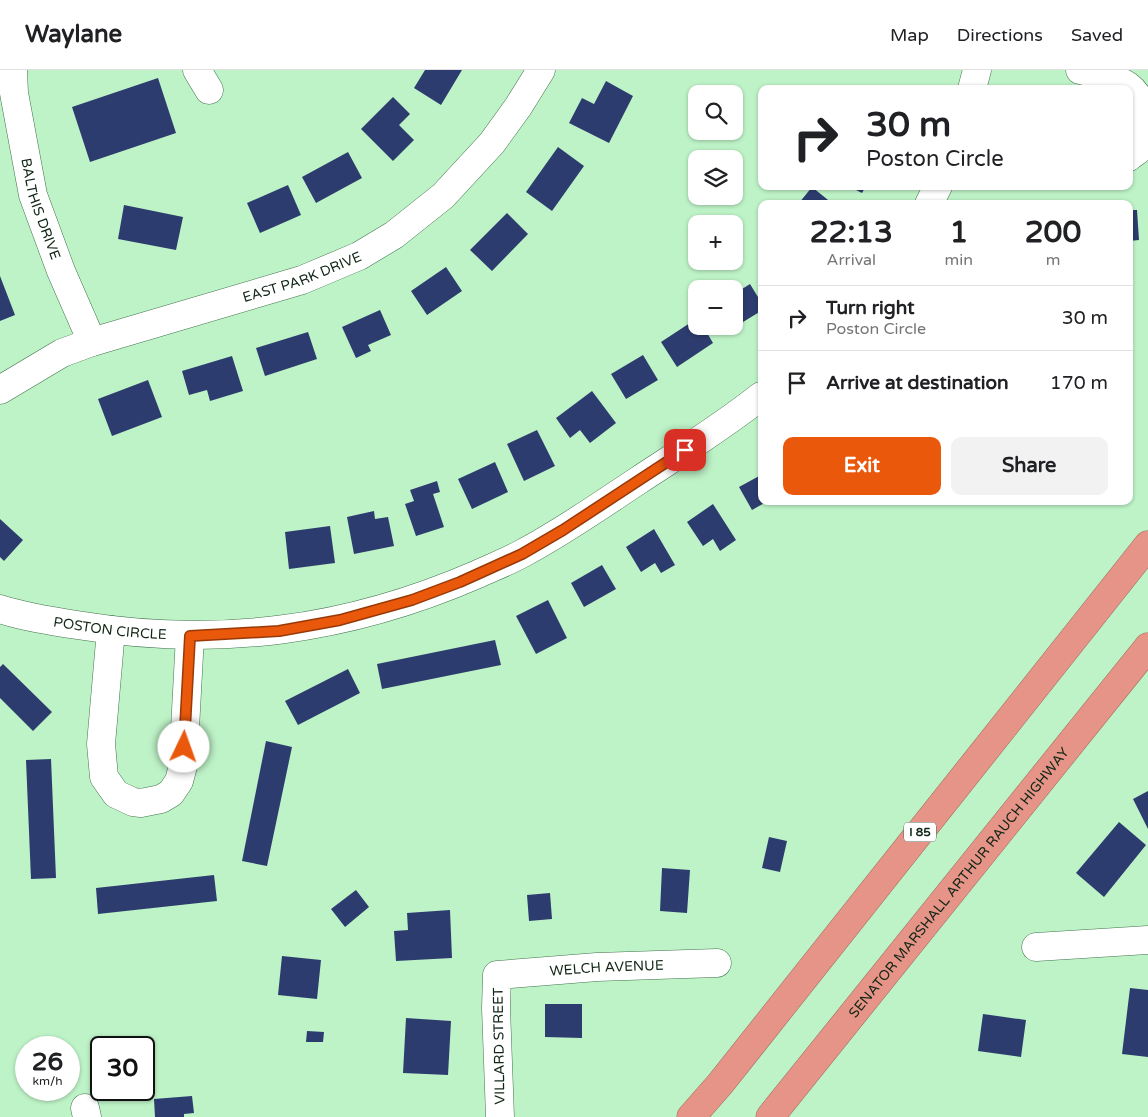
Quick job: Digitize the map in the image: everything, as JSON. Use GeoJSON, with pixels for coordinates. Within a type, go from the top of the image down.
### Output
{"type":"FeatureCollection","features":[{"type":"Feature","properties":{"kind":"highway","name":"I 85"},"geometry":{"type":"LineString","coordinates":[[691,1117],[726,1076],[1148,545]]}},
{"type":"Feature","properties":{"kind":"highway","name":"SENATOR MARSHALL ARTHUR RAUCH HIGHWAY"},"geometry":{"type":"LineString","coordinates":[[770,1117],[1148,647]]}},
{"type":"Feature","properties":{"kind":"street","name":"BALTHIS DRIVE"},"geometry":{"type":"LineString","coordinates":[[13,70],[14,93],[33,194],[61,271],[92,342]]}},
{"type":"Feature","properties":{"kind":"street","name":"EAST PARK DRIVE"},"geometry":{"type":"LineString","coordinates":[[0,390],[62,353],[92,342],[302,280],[359,256],[394,235],[443,196],[492,142],[518,107],[541,70]]}},
{"type":"Feature","properties":{"kind":"street"},"geometry":{"type":"LineString","coordinates":[[973,85],[977,70]]}},
{"type":"Feature","properties":{"kind":"street"},"geometry":{"type":"LineString","coordinates":[[1080,70],[1127,85]]}},
{"type":"Feature","properties":{"kind":"street"},"geometry":{"type":"LineString","coordinates":[[1133,91],[1140,100],[1147,122],[1144,138],[1139,149],[1133,154]]}},
{"type":"Feature","properties":{"kind":"street","name":"POSTON CIRCLE"},"geometry":{"type":"LineString","coordinates":[[0,609],[37,618],[111,630],[190,636],[279,631],[340,620],[412,600],[460,582],[522,554],[563,530],[731,420],[758,398]]}},
{"type":"Feature","properties":{"kind":"street"},"geometry":{"type":"LineString","coordinates":[[111,630],[102,744],[104,777],[116,794],[133,802],[141,803],[161,799],[171,793],[179,781],[183,766],[190,636]]}},
{"type":"Feature","properties":{"kind":"street"},"geometry":{"type":"LineString","coordinates":[[1036,947],[1148,940]]}},
{"type":"Feature","properties":{"kind":"street","name":"WELCH AVENUE"},"geometry":{"type":"LineString","coordinates":[[497,975],[597,967],[717,963]]}},
{"type":"Feature","properties":{"kind":"street","name":"VILLARD STREET"},"geometry":{"type":"LineString","coordinates":[[497,975],[496,1008],[500,1117]]}},
{"type":"Feature","properties":{"kind":"building"},"geometry":{"type":"Polygon","coordinates":[[[425,70],[462,70],[441,105],[414,88],[425,70]]]}},
{"type":"Feature","properties":{"kind":"building"},"geometry":{"type":"Polygon","coordinates":[[[158,78],[176,133],[90,162],[72,107],[158,78]]]}},
{"type":"Feature","properties":{"kind":"building"},"geometry":{"type":"Polygon","coordinates":[[[606,81],[633,96],[609,143],[569,123],[582,98],[594,104],[606,81]]]}},
{"type":"Feature","properties":{"kind":"building"},"geometry":{"type":"Polygon","coordinates":[[[393,97],[410,114],[399,125],[414,140],[393,161],[361,129],[393,97]]]}},
{"type":"Feature","properties":{"kind":"building"},"geometry":{"type":"Polygon","coordinates":[[[558,147],[584,166],[552,211],[526,192],[558,147]]]}},
{"type":"Feature","properties":{"kind":"building"},"geometry":{"type":"Polygon","coordinates":[[[348,152],[362,178],[316,203],[302,177],[348,152]]]}},
{"type":"Feature","properties":{"kind":"building"},"geometry":{"type":"Polygon","coordinates":[[[288,185],[301,215],[260,233],[247,203],[288,185]]]}},
{"type":"Feature","properties":{"kind":"building"},"geometry":{"type":"Polygon","coordinates":[[[810,190],[816,190],[828,200],[801,200],[810,190]]]}},
{"type":"Feature","properties":{"kind":"building"},"geometry":{"type":"Polygon","coordinates":[[[124,205],[183,217],[176,250],[118,239],[124,205]]]}},
{"type":"Feature","properties":{"kind":"building"},"geometry":{"type":"Polygon","coordinates":[[[1133,210],[1137,210],[1139,240],[1133,241],[1133,210]]]}},
{"type":"Feature","properties":{"kind":"building"},"geometry":{"type":"Polygon","coordinates":[[[507,213],[528,234],[492,271],[470,250],[507,213]]]}},
{"type":"Feature","properties":{"kind":"building"},"geometry":{"type":"Polygon","coordinates":[[[446,267],[462,291],[427,315],[411,291],[446,267]]]}},
{"type":"Feature","properties":{"kind":"building"},"geometry":{"type":"Polygon","coordinates":[[[0,276],[15,315],[0,321],[0,276]]]}},
{"type":"Feature","properties":{"kind":"building"},"geometry":{"type":"Polygon","coordinates":[[[750,284],[758,297],[758,313],[743,322],[743,288],[750,284]]]}},
{"type":"Feature","properties":{"kind":"building"},"geometry":{"type":"Polygon","coordinates":[[[380,310],[391,335],[368,345],[371,351],[356,358],[342,327],[380,310]]]}},
{"type":"Feature","properties":{"kind":"building"},"geometry":{"type":"Polygon","coordinates":[[[688,324],[688,335],[708,335],[713,343],[677,367],[661,342],[688,324]]]}},
{"type":"Feature","properties":{"kind":"building"},"geometry":{"type":"Polygon","coordinates":[[[308,332],[317,359],[265,376],[256,348],[308,332]]]}},
{"type":"Feature","properties":{"kind":"building"},"geometry":{"type":"Polygon","coordinates":[[[643,355],[658,380],[626,399],[611,374],[643,355]]]}},
{"type":"Feature","properties":{"kind":"building"},"geometry":{"type":"Polygon","coordinates":[[[232,356],[243,391],[210,401],[207,390],[189,395],[182,371],[232,356]]]}},
{"type":"Feature","properties":{"kind":"building"},"geometry":{"type":"Polygon","coordinates":[[[148,380],[162,417],[112,436],[98,399],[148,380]]]}},
{"type":"Feature","properties":{"kind":"building"},"geometry":{"type":"Polygon","coordinates":[[[592,391],[616,423],[590,443],[580,430],[570,438],[556,418],[592,391]]]}},
{"type":"Feature","properties":{"kind":"building"},"geometry":{"type":"Polygon","coordinates":[[[537,430],[555,466],[524,481],[507,444],[537,430]]]}},
{"type":"Feature","properties":{"kind":"building"},"geometry":{"type":"Polygon","coordinates":[[[495,462],[508,492],[472,509],[458,479],[495,462]]]}},
{"type":"Feature","properties":{"kind":"building"},"geometry":{"type":"Polygon","coordinates":[[[758,477],[758,505],[761,505],[752,510],[739,487],[758,477]]]}},
{"type":"Feature","properties":{"kind":"building"},"geometry":{"type":"Polygon","coordinates":[[[437,481],[440,492],[433,494],[444,527],[416,536],[405,504],[414,501],[410,490],[437,481]]]}},
{"type":"Feature","properties":{"kind":"building"},"geometry":{"type":"Polygon","coordinates":[[[713,504],[736,540],[720,551],[713,539],[703,546],[687,522],[713,504]]]}},
{"type":"Feature","properties":{"kind":"building"},"geometry":{"type":"Polygon","coordinates":[[[374,511],[375,519],[388,517],[394,546],[354,554],[347,517],[374,511]]]}},
{"type":"Feature","properties":{"kind":"building"},"geometry":{"type":"Polygon","coordinates":[[[0,519],[23,540],[4,561],[0,557],[0,519]]]}},
{"type":"Feature","properties":{"kind":"building"},"geometry":{"type":"Polygon","coordinates":[[[330,526],[335,563],[289,569],[285,532],[330,526]]]}},
{"type":"Feature","properties":{"kind":"building"},"geometry":{"type":"Polygon","coordinates":[[[654,529],[675,565],[661,573],[655,563],[641,572],[626,547],[654,529]]]}},
{"type":"Feature","properties":{"kind":"building"},"geometry":{"type":"Polygon","coordinates":[[[602,565],[616,589],[584,607],[571,583],[602,565]]]}},
{"type":"Feature","properties":{"kind":"building"},"geometry":{"type":"Polygon","coordinates":[[[548,600],[567,638],[536,654],[516,616],[548,600]]]}},
{"type":"Feature","properties":{"kind":"building"},"geometry":{"type":"Polygon","coordinates":[[[495,640],[501,665],[382,689],[377,664],[495,640]]]}},
{"type":"Feature","properties":{"kind":"building"},"geometry":{"type":"Polygon","coordinates":[[[3,664],[52,712],[33,731],[0,698],[0,667],[3,664]]]}},
{"type":"Feature","properties":{"kind":"building"},"geometry":{"type":"Polygon","coordinates":[[[348,669],[360,693],[298,725],[285,701],[348,669]]]}},
{"type":"Feature","properties":{"kind":"building"},"geometry":{"type":"Polygon","coordinates":[[[266,741],[292,747],[267,866],[242,861],[266,741]]]}},
{"type":"Feature","properties":{"kind":"building"},"geometry":{"type":"Polygon","coordinates":[[[51,759],[56,878],[31,879],[26,760],[51,759]]]}},
{"type":"Feature","properties":{"kind":"building"},"geometry":{"type":"Polygon","coordinates":[[[1148,791],[1148,829],[1133,799],[1148,791]]]}},
{"type":"Feature","properties":{"kind":"building"},"geometry":{"type":"Polygon","coordinates":[[[1119,822],[1146,845],[1104,897],[1076,873],[1119,822]]]}},
{"type":"Feature","properties":{"kind":"building"},"geometry":{"type":"Polygon","coordinates":[[[769,837],[787,841],[780,872],[762,868],[769,837]]]}},
{"type":"Feature","properties":{"kind":"building"},"geometry":{"type":"Polygon","coordinates":[[[662,868],[690,870],[687,913],[660,911],[662,868]]]}},
{"type":"Feature","properties":{"kind":"building"},"geometry":{"type":"Polygon","coordinates":[[[214,875],[217,901],[98,914],[96,888],[214,875]]]}},
{"type":"Feature","properties":{"kind":"building"},"geometry":{"type":"Polygon","coordinates":[[[356,890],[369,907],[345,927],[331,909],[356,890]]]}},
{"type":"Feature","properties":{"kind":"building"},"geometry":{"type":"Polygon","coordinates":[[[550,893],[552,919],[529,921],[527,895],[550,893]]]}},
{"type":"Feature","properties":{"kind":"building"},"geometry":{"type":"Polygon","coordinates":[[[450,910],[452,958],[396,961],[394,931],[408,930],[407,913],[450,910]]]}},
{"type":"Feature","properties":{"kind":"building"},"geometry":{"type":"Polygon","coordinates":[[[282,956],[321,960],[317,999],[278,995],[282,956]]]}},
{"type":"Feature","properties":{"kind":"building"},"geometry":{"type":"Polygon","coordinates":[[[1130,988],[1148,990],[1148,1057],[1122,1054],[1130,988]]]}},
{"type":"Feature","properties":{"kind":"building"},"geometry":{"type":"Polygon","coordinates":[[[545,1004],[582,1004],[582,1038],[545,1037],[545,1004]]]}},
{"type":"Feature","properties":{"kind":"building"},"geometry":{"type":"Polygon","coordinates":[[[983,1014],[1026,1020],[1021,1057],[978,1051],[983,1014]]]}},
{"type":"Feature","properties":{"kind":"building"},"geometry":{"type":"Polygon","coordinates":[[[406,1018],[451,1021],[448,1075],[403,1073],[406,1018]]]}},
{"type":"Feature","properties":{"kind":"building"},"geometry":{"type":"Polygon","coordinates":[[[307,1031],[324,1032],[323,1042],[306,1042],[307,1031]]]}},
{"type":"Feature","properties":{"kind":"building"},"geometry":{"type":"Polygon","coordinates":[[[192,1096],[194,1113],[184,1114],[184,1117],[155,1117],[155,1099],[192,1096]]]}},
{"type":"Feature","properties":{"kind":"route"},"geometry":{"type":"LineString","coordinates":[[184,747],[190,636],[279,631],[340,620],[412,600],[460,582],[522,554],[563,530],[685,450]]}}]}
